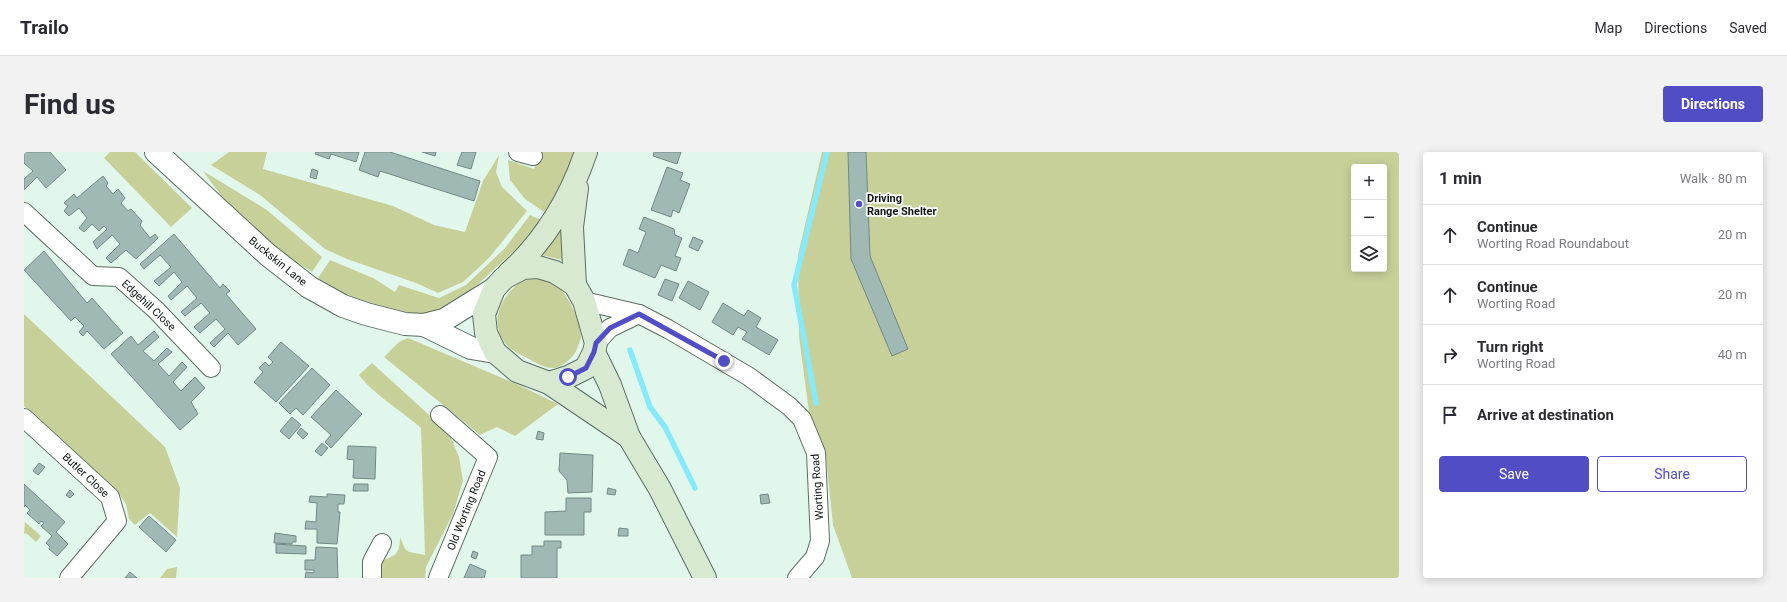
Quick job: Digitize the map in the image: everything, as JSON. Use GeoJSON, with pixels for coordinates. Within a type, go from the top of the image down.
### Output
{"type":"FeatureCollection","features":[{"type":"Feature","properties":{"kind":"main road"},"geometry":{"type":"LineString","coordinates":[[586,152],[579,172],[554,220],[523,261],[499,283],[484,314],[486,333],[495,352],[518,371],[549,383],[629,437]]}},
{"type":"Feature","properties":{"kind":"main road"},"geometry":{"type":"LineString","coordinates":[[579,172],[572,227],[580,293],[595,348],[629,437],[660,489],[705,578]]}},
{"type":"Feature","properties":{"kind":"main road"},"geometry":{"type":"LineString","coordinates":[[499,283],[523,268],[538,268],[555,272],[580,293]]}},
{"type":"Feature","properties":{"kind":"main road"},"geometry":{"type":"LineString","coordinates":[[549,383],[568,377],[586,368],[595,348]]}},
{"type":"Feature","properties":{"kind":"street","name":"Buckskin Lane"},"geometry":{"type":"LineString","coordinates":[[156,152],[268,254],[309,286],[343,306],[366,314],[405,324],[424,325],[444,320],[499,283]]}},
{"type":"Feature","properties":{"kind":"street","name":"Edgehill Close"},"geometry":{"type":"LineString","coordinates":[[24,212],[93,276],[119,278],[156,310],[211,368]]}},
{"type":"Feature","properties":{"kind":"street","name":"Worting Road"},"geometry":{"type":"LineString","coordinates":[[580,293],[639,314],[674,332],[748,376],[789,406],[802,419],[816,453],[820,541],[815,557],[797,578]]}},
{"type":"Feature","properties":{"kind":"street"},"geometry":{"type":"LineString","coordinates":[[595,348],[610,328],[639,314]]}},
{"type":"Feature","properties":{"kind":"street","name":"Buckskin Lane"},"geometry":{"type":"LineString","coordinates":[[424,325],[471,348],[495,352]]}},
{"type":"Feature","properties":{"kind":"street","name":"Old Worting Road"},"geometry":{"type":"LineString","coordinates":[[438,578],[488,457],[440,415]]}},
{"type":"Feature","properties":{"kind":"street","name":"Butler Close"},"geometry":{"type":"LineString","coordinates":[[24,418],[110,497],[115,507],[117,522],[68,578]]}},
{"type":"Feature","properties":{"kind":"street"},"geometry":{"type":"LineString","coordinates":[[372,578],[372,562],[382,542]]}},
{"type":"Feature","properties":{"kind":"green space"},"geometry":{"type":"Polygon","coordinates":[[[110,152],[135,152],[192,208],[171,227],[104,158],[110,152]]]}},
{"type":"Feature","properties":{"kind":"green space"},"geometry":{"type":"Polygon","coordinates":[[[229,152],[267,152],[263,169],[393,206],[434,225],[465,232],[483,181],[499,155],[496,172],[502,187],[527,211],[489,258],[463,282],[438,293],[416,283],[347,259],[325,249],[260,195],[211,165],[229,152]]]}},
{"type":"Feature","properties":{"kind":"green space"},"geometry":{"type":"Polygon","coordinates":[[[540,152],[574,152],[564,181],[547,214],[525,199],[510,180],[508,160],[534,169],[540,152]]]}},
{"type":"Feature","properties":{"kind":"green space"},"geometry":{"type":"Polygon","coordinates":[[[822,152],[1399,152],[1399,578],[852,578],[833,525],[826,458],[809,412],[799,336],[798,255],[822,152]]]}},
{"type":"Feature","properties":{"kind":"green space"},"geometry":{"type":"Polygon","coordinates":[[[203,171],[267,210],[322,257],[312,272],[288,257],[227,204],[203,171]]]}},
{"type":"Feature","properties":{"kind":"green space"},"geometry":{"type":"Polygon","coordinates":[[[530,215],[541,220],[524,242],[466,295],[438,312],[411,315],[380,307],[345,294],[318,278],[330,260],[373,278],[395,292],[399,285],[439,298],[466,285],[505,248],[530,215]]]}},
{"type":"Feature","properties":{"kind":"green space"},"geometry":{"type":"Polygon","coordinates":[[[559,232],[563,232],[565,261],[535,253],[548,238],[559,232]]]}},
{"type":"Feature","properties":{"kind":"green space"},"geometry":{"type":"Polygon","coordinates":[[[537,279],[550,281],[562,290],[572,306],[578,323],[581,340],[574,355],[558,367],[545,367],[515,352],[503,340],[499,331],[497,322],[502,303],[507,295],[523,280],[537,279]]]}},
{"type":"Feature","properties":{"kind":"green space"},"geometry":{"type":"Polygon","coordinates":[[[24,314],[165,447],[180,488],[177,537],[150,513],[135,525],[129,519],[126,504],[118,492],[24,406],[24,314]]]}},
{"type":"Feature","properties":{"kind":"green space"},"geometry":{"type":"Polygon","coordinates":[[[408,338],[519,385],[558,404],[515,436],[497,427],[480,435],[384,357],[399,342],[408,338]]]}},
{"type":"Feature","properties":{"kind":"green space"},"geometry":{"type":"Polygon","coordinates":[[[372,363],[449,433],[459,457],[463,481],[453,514],[426,567],[425,578],[378,578],[378,564],[397,553],[400,544],[400,537],[405,549],[409,552],[425,555],[421,428],[380,396],[359,375],[372,363]]]}},
{"type":"Feature","properties":{"kind":"green space"},"geometry":{"type":"Polygon","coordinates":[[[25,522],[41,536],[36,542],[26,533],[24,534],[25,522]]]}},
{"type":"Feature","properties":{"kind":"green space"},"geometry":{"type":"Polygon","coordinates":[[[177,567],[176,578],[160,578],[167,569],[177,567]]]}},
{"type":"Feature","properties":{"kind":"building"},"geometry":{"type":"Polygon","coordinates":[[[24,152],[50,152],[66,170],[46,188],[37,177],[24,190],[24,179],[33,171],[24,163],[24,152]]]}},
{"type":"Feature","properties":{"kind":"building"},"geometry":{"type":"Polygon","coordinates":[[[316,152],[359,152],[356,162],[331,154],[329,159],[315,154],[316,152]]]}},
{"type":"Feature","properties":{"kind":"building"},"geometry":{"type":"Polygon","coordinates":[[[365,152],[390,152],[480,181],[474,201],[380,171],[378,177],[359,170],[365,152]]]}},
{"type":"Feature","properties":{"kind":"building"},"geometry":{"type":"Polygon","coordinates":[[[422,152],[436,152],[435,156],[422,152]]]}},
{"type":"Feature","properties":{"kind":"building"},"geometry":{"type":"Polygon","coordinates":[[[462,152],[476,152],[471,169],[457,165],[462,152]]]}},
{"type":"Feature","properties":{"kind":"building"},"geometry":{"type":"Polygon","coordinates":[[[654,152],[681,152],[677,164],[653,156],[654,152]]]}},
{"type":"Feature","properties":{"kind":"building","name":"Driving Range Shelter"},"geometry":{"type":"Polygon","coordinates":[[[848,152],[866,152],[870,256],[908,349],[892,356],[851,259],[848,152]]]}},
{"type":"Feature","properties":{"kind":"building"},"geometry":{"type":"Polygon","coordinates":[[[667,167],[683,173],[680,180],[690,184],[679,213],[673,210],[671,217],[651,210],[667,167]]]}},
{"type":"Feature","properties":{"kind":"building"},"geometry":{"type":"Polygon","coordinates":[[[312,169],[318,171],[316,179],[310,177],[312,169]]]}},
{"type":"Feature","properties":{"kind":"building"},"geometry":{"type":"Polygon","coordinates":[[[103,176],[108,183],[106,186],[113,194],[118,189],[125,198],[121,203],[128,211],[131,209],[142,221],[140,225],[150,238],[155,234],[158,238],[136,259],[126,250],[111,263],[106,258],[120,244],[112,235],[97,249],[93,242],[107,229],[104,226],[99,231],[92,224],[84,232],[79,228],[87,218],[79,208],[69,216],[64,211],[68,206],[64,203],[74,194],[77,198],[103,176]]]}},
{"type":"Feature","properties":{"kind":"building"},"geometry":{"type":"Polygon","coordinates":[[[644,217],[674,229],[675,235],[682,238],[675,256],[681,258],[676,271],[661,265],[655,278],[623,265],[629,249],[638,253],[646,232],[639,229],[644,217]]]}},
{"type":"Feature","properties":{"kind":"building"},"geometry":{"type":"Polygon","coordinates":[[[174,234],[220,288],[223,284],[230,291],[226,294],[256,329],[238,345],[228,333],[214,347],[210,343],[225,329],[216,319],[200,333],[194,327],[210,313],[201,303],[185,316],[181,312],[197,298],[187,286],[171,300],[168,296],[182,282],[174,272],[159,286],[154,281],[171,267],[160,255],[144,269],[140,264],[174,234]]]}},
{"type":"Feature","properties":{"kind":"building"},"geometry":{"type":"Polygon","coordinates":[[[693,237],[703,241],[698,251],[689,247],[693,237]]]}},
{"type":"Feature","properties":{"kind":"building"},"geometry":{"type":"Polygon","coordinates":[[[44,251],[87,303],[92,298],[123,333],[104,349],[87,331],[83,336],[79,332],[84,326],[75,317],[71,321],[24,270],[44,251]]]}},
{"type":"Feature","properties":{"kind":"building"},"geometry":{"type":"Polygon","coordinates":[[[665,279],[679,284],[672,301],[658,295],[665,279]]]}},
{"type":"Feature","properties":{"kind":"building"},"geometry":{"type":"Polygon","coordinates":[[[688,281],[709,292],[700,310],[679,298],[688,281]]]}},
{"type":"Feature","properties":{"kind":"building"},"geometry":{"type":"Polygon","coordinates":[[[723,303],[744,316],[748,310],[761,318],[756,327],[778,340],[769,355],[742,339],[747,332],[738,327],[733,335],[712,322],[723,303]]]}},
{"type":"Feature","properties":{"kind":"building"},"geometry":{"type":"Polygon","coordinates":[[[154,331],[159,337],[143,351],[154,361],[167,348],[172,352],[158,364],[169,376],[182,362],[187,367],[173,382],[181,391],[195,377],[205,388],[191,402],[198,414],[180,430],[111,354],[131,336],[138,345],[154,331]]]}},
{"type":"Feature","properties":{"kind":"building"},"geometry":{"type":"Polygon","coordinates":[[[281,342],[309,366],[276,402],[254,382],[263,372],[259,368],[265,362],[269,366],[273,362],[268,357],[281,342]]]}},
{"type":"Feature","properties":{"kind":"building"},"geometry":{"type":"Polygon","coordinates":[[[312,368],[330,385],[303,415],[296,408],[290,414],[279,403],[312,368]]]}},
{"type":"Feature","properties":{"kind":"building"},"geometry":{"type":"Polygon","coordinates":[[[336,390],[362,414],[331,448],[325,442],[331,435],[311,417],[336,390]]]}},
{"type":"Feature","properties":{"kind":"building"},"geometry":{"type":"Polygon","coordinates":[[[292,417],[301,425],[289,439],[280,431],[292,417]]]}},
{"type":"Feature","properties":{"kind":"building"},"geometry":{"type":"Polygon","coordinates":[[[301,428],[308,434],[303,439],[297,433],[301,428]]]}},
{"type":"Feature","properties":{"kind":"building"},"geometry":{"type":"Polygon","coordinates":[[[538,431],[544,433],[543,440],[536,439],[538,431]]]}},
{"type":"Feature","properties":{"kind":"building"},"geometry":{"type":"Polygon","coordinates":[[[322,443],[328,448],[321,456],[315,451],[322,443]]]}},
{"type":"Feature","properties":{"kind":"building"},"geometry":{"type":"Polygon","coordinates":[[[348,446],[376,447],[375,479],[353,478],[354,460],[347,459],[348,446]]]}},
{"type":"Feature","properties":{"kind":"building"},"geometry":{"type":"Polygon","coordinates":[[[560,453],[593,455],[592,492],[568,493],[567,480],[559,471],[560,453]]]}},
{"type":"Feature","properties":{"kind":"building"},"geometry":{"type":"Polygon","coordinates":[[[39,463],[45,467],[38,475],[33,471],[39,463]]]}},
{"type":"Feature","properties":{"kind":"building"},"geometry":{"type":"Polygon","coordinates":[[[24,484],[65,522],[56,532],[68,544],[57,556],[49,549],[50,547],[46,543],[52,536],[41,526],[44,523],[41,521],[39,524],[27,513],[30,510],[25,505],[24,507],[24,484]]]}},
{"type":"Feature","properties":{"kind":"building"},"geometry":{"type":"Polygon","coordinates":[[[354,484],[368,484],[368,491],[353,491],[354,484]]]}},
{"type":"Feature","properties":{"kind":"building"},"geometry":{"type":"Polygon","coordinates":[[[608,488],[616,490],[615,495],[607,494],[608,488]]]}},
{"type":"Feature","properties":{"kind":"building"},"geometry":{"type":"Polygon","coordinates":[[[70,490],[74,494],[70,498],[66,495],[70,490]]]}},
{"type":"Feature","properties":{"kind":"building"},"geometry":{"type":"Polygon","coordinates":[[[327,494],[345,495],[344,504],[338,504],[338,512],[340,512],[337,544],[317,543],[317,529],[305,529],[306,521],[316,522],[317,503],[309,502],[310,496],[327,497],[327,494]]]}},
{"type":"Feature","properties":{"kind":"building"},"geometry":{"type":"Polygon","coordinates":[[[768,494],[770,503],[761,504],[760,495],[768,494]]]}},
{"type":"Feature","properties":{"kind":"building"},"geometry":{"type":"Polygon","coordinates":[[[566,498],[591,498],[591,512],[584,512],[584,535],[545,535],[545,512],[566,511],[566,498]]]}},
{"type":"Feature","properties":{"kind":"building"},"geometry":{"type":"Polygon","coordinates":[[[149,516],[176,540],[166,552],[139,527],[149,516]]]}},
{"type":"Feature","properties":{"kind":"building"},"geometry":{"type":"Polygon","coordinates":[[[619,528],[628,529],[628,536],[618,536],[619,528]]]}},
{"type":"Feature","properties":{"kind":"building"},"geometry":{"type":"Polygon","coordinates":[[[275,533],[296,536],[296,542],[292,542],[292,544],[274,543],[275,533]]]}},
{"type":"Feature","properties":{"kind":"building"},"geometry":{"type":"Polygon","coordinates":[[[544,541],[561,541],[561,548],[557,548],[557,578],[521,578],[521,555],[532,555],[532,546],[544,546],[544,541]]]}},
{"type":"Feature","properties":{"kind":"building"},"geometry":{"type":"Polygon","coordinates":[[[276,544],[306,546],[306,554],[276,553],[276,544]]]}},
{"type":"Feature","properties":{"kind":"building"},"geometry":{"type":"Polygon","coordinates":[[[316,547],[337,548],[338,578],[305,578],[306,572],[314,573],[314,570],[305,570],[305,560],[315,560],[316,547]]]}},
{"type":"Feature","properties":{"kind":"building"},"geometry":{"type":"Polygon","coordinates":[[[473,551],[478,553],[476,559],[471,557],[473,551]]]}},
{"type":"Feature","properties":{"kind":"building"},"geometry":{"type":"Polygon","coordinates":[[[470,564],[486,571],[484,578],[464,578],[470,564]]]}},
{"type":"Feature","properties":{"kind":"building"},"geometry":{"type":"Polygon","coordinates":[[[130,572],[137,578],[125,578],[130,572]]]}},
{"type":"Feature","properties":{"kind":"waterway"},"geometry":{"type":"LineString","coordinates":[[816,403],[794,285],[827,152]]}},
{"type":"Feature","properties":{"kind":"waterway"},"geometry":{"type":"LineString","coordinates":[[630,350],[650,407],[665,427],[695,488]]}},
{"type":"Feature","properties":{"kind":"place","name":"Driving Range Shelter"},"geometry":{"type":"Point","coordinates":[859,204]}},
{"type":"Feature","properties":{"kind":"route"},"geometry":{"type":"LineString","coordinates":[[568,377],[586,368],[594,352],[596,343],[610,328],[639,314],[724,361]]}}]}
